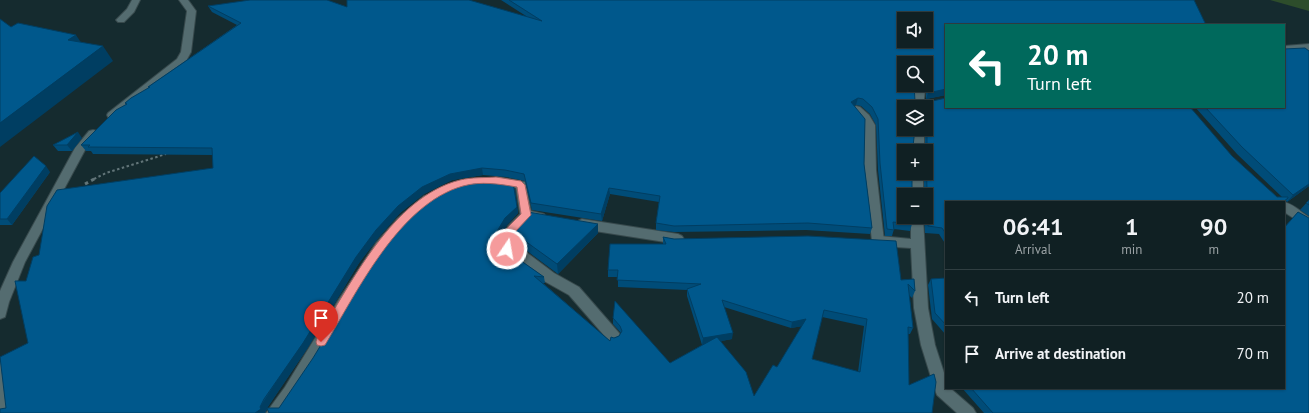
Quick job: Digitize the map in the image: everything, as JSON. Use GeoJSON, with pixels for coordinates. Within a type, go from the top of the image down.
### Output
{"type":"FeatureCollection","features":[{"type":"Feature","properties":{"kind":"street"},"geometry":{"type":"LineString","coordinates":[[121,20],[131,10],[136,0]]}},
{"type":"Feature","properties":{"kind":"street"},"geometry":{"type":"LineString","coordinates":[[0,310],[19,262],[81,148],[101,126],[181,61],[186,52],[192,11],[184,0]]}},
{"type":"Feature","properties":{"kind":"street"},"geometry":{"type":"LineString","coordinates":[[1285,49],[1309,47]]}},
{"type":"Feature","properties":{"kind":"street"},"geometry":{"type":"LineString","coordinates":[[856,109],[866,117],[870,125],[870,170],[878,241]]}},
{"type":"Feature","properties":{"kind":"street"},"geometry":{"type":"LineString","coordinates":[[489,181],[521,185],[526,215]]}},
{"type":"Feature","properties":{"kind":"street"},"geometry":{"type":"LineString","coordinates":[[274,413],[290,392],[359,279],[388,237],[414,209],[440,193]]}},
{"type":"Feature","properties":{"kind":"street"},"geometry":{"type":"LineString","coordinates":[[1285,206],[1309,223]]}},
{"type":"Feature","properties":{"kind":"street"},"geometry":{"type":"LineString","coordinates":[[526,215],[549,218]]}},
{"type":"Feature","properties":{"kind":"street"},"geometry":{"type":"LineString","coordinates":[[526,215],[512,229],[505,241],[507,249],[521,256],[550,277],[574,291],[614,337]]}},
{"type":"Feature","properties":{"kind":"street"},"geometry":{"type":"LineString","coordinates":[[573,222],[674,239],[689,238]]}},
{"type":"Feature","properties":{"kind":"street"},"geometry":{"type":"LineString","coordinates":[[917,224],[921,308],[928,344],[942,390],[968,413]]}},
{"type":"Feature","properties":{"kind":"street"},"geometry":{"type":"LineString","coordinates":[[863,240],[917,244]]}},
{"type":"Feature","properties":{"kind":"street"},"geometry":{"type":"LineString","coordinates":[[0,367],[5,413]]}},
{"type":"Feature","properties":{"kind":"path"},"geometry":{"type":"LineString","coordinates":[[79,188],[106,173],[169,154]]}},
{"type":"Feature","properties":{"kind":"green space"},"geometry":{"type":"Polygon","coordinates":[[[1270,0],[1309,0],[1309,11],[1270,0]]]}},
{"type":"Feature","properties":{"kind":"building"},"geometry":{"type":"Polygon","coordinates":[[[250,0],[327,0],[347,7],[347,0],[469,0],[542,21],[509,0],[1194,0],[1206,24],[945,24],[945,89],[933,92],[933,56],[897,56],[897,92],[914,92],[915,100],[897,100],[897,136],[914,136],[913,144],[897,144],[897,180],[912,180],[912,188],[897,188],[897,222],[893,222],[894,230],[887,229],[880,163],[878,119],[872,107],[863,99],[858,98],[851,102],[865,119],[864,164],[872,228],[808,223],[674,226],[656,223],[660,196],[609,188],[601,214],[531,203],[524,174],[505,170],[482,168],[450,174],[422,187],[398,206],[376,230],[356,257],[303,343],[264,399],[260,407],[261,409],[255,413],[0,413],[0,409],[6,408],[0,357],[28,343],[15,281],[26,281],[33,257],[39,255],[47,206],[57,190],[213,168],[212,148],[88,147],[90,145],[81,145],[116,110],[127,104],[125,103],[131,98],[150,87],[148,87],[241,23],[208,6],[250,0]]]}},
{"type":"Feature","properties":{"kind":"building"},"geometry":{"type":"Polygon","coordinates":[[[0,19],[11,27],[18,23],[76,35],[68,40],[103,46],[0,123],[0,19]]]}},
{"type":"Feature","properties":{"kind":"building"},"geometry":{"type":"Polygon","coordinates":[[[1305,48],[1309,51],[1309,184],[1293,195],[1242,147],[1206,108],[1285,108],[1285,49],[1305,48]]]}},
{"type":"Feature","properties":{"kind":"building"},"geometry":{"type":"Polygon","coordinates":[[[945,98],[945,108],[1191,108],[1232,156],[1277,197],[1288,197],[1284,201],[945,201],[945,232],[942,228],[928,226],[928,224],[933,224],[933,188],[927,188],[927,180],[933,180],[933,144],[927,144],[927,136],[933,136],[933,101],[945,98]]]}},
{"type":"Feature","properties":{"kind":"building"},"geometry":{"type":"Polygon","coordinates":[[[78,132],[67,145],[53,145],[78,132]]]}},
{"type":"Feature","properties":{"kind":"building"},"geometry":{"type":"Polygon","coordinates":[[[34,156],[46,166],[7,219],[0,219],[0,193],[34,156]]]}},
{"type":"Feature","properties":{"kind":"building"},"geometry":{"type":"Polygon","coordinates":[[[469,179],[488,179],[513,182],[517,207],[505,218],[496,233],[500,246],[544,277],[534,276],[610,341],[611,337],[614,338],[619,336],[622,331],[620,326],[613,318],[615,301],[670,363],[717,337],[746,372],[754,396],[773,365],[777,367],[806,319],[792,322],[722,300],[733,333],[703,338],[687,289],[701,284],[617,280],[618,270],[608,270],[610,244],[666,244],[663,237],[674,239],[808,236],[896,241],[901,280],[914,279],[915,291],[908,284],[913,328],[908,327],[909,385],[934,374],[936,382],[932,413],[269,413],[267,408],[279,408],[313,358],[367,269],[393,232],[407,215],[442,189],[469,179]],[[824,310],[812,359],[860,372],[867,319],[824,310]]]}},
{"type":"Feature","properties":{"kind":"building"},"geometry":{"type":"Polygon","coordinates":[[[528,212],[598,224],[557,264],[525,241],[512,236],[511,232],[515,224],[528,212]]]}},
{"type":"Feature","properties":{"kind":"building"},"geometry":{"type":"Polygon","coordinates":[[[1298,212],[1309,218],[1309,413],[993,413],[972,389],[1285,389],[1285,227],[1298,212]]]}},
{"type":"Feature","properties":{"kind":"building"},"geometry":{"type":"Polygon","coordinates":[[[945,278],[945,324],[935,313],[931,279],[945,278]]]}},
{"type":"Feature","properties":{"kind":"route"},"geometry":{"type":"LineString","coordinates":[[321,342],[374,256],[388,237],[414,209],[429,198],[445,190],[460,184],[474,181],[496,180],[521,185],[526,215],[512,229],[505,241],[507,249]]}}]}
